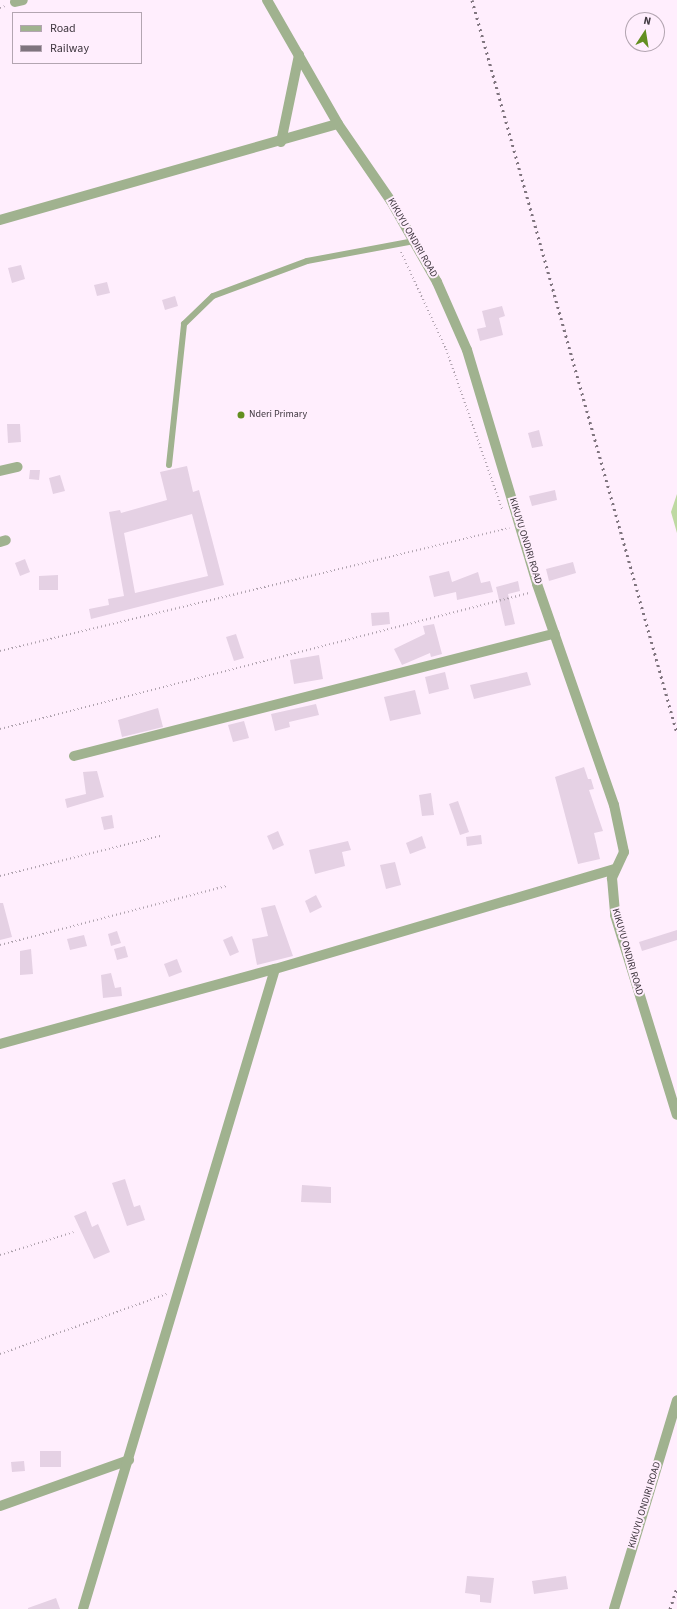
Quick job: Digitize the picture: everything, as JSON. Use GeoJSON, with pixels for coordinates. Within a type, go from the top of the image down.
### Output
{"type":"FeatureCollection","features":[{"type":"Feature","properties":{"kind":"street","name":"KIKUYU ONDIRI ROAD"},"geometry":{"type":"LineString","coordinates":[[267,0],[338,124],[414,241],[438,282],[467,350],[555,633],[614,805],[624,852],[614,869],[615,915],[677,1115]]}},
{"type":"Feature","properties":{"kind":"street"},"geometry":{"type":"LineString","coordinates":[[281,142],[299,55]]}},
{"type":"Feature","properties":{"kind":"street"},"geometry":{"type":"LineString","coordinates":[[0,220],[281,142],[338,124]]}},
{"type":"Feature","properties":{"kind":"street"},"geometry":{"type":"LineString","coordinates":[[0,471],[18,467]]}},
{"type":"Feature","properties":{"kind":"street"},"geometry":{"type":"LineString","coordinates":[[74,756],[555,633]]}},
{"type":"Feature","properties":{"kind":"street"},"geometry":{"type":"LineString","coordinates":[[0,1044],[275,968],[614,869]]}},
{"type":"Feature","properties":{"kind":"street"},"geometry":{"type":"LineString","coordinates":[[83,1609],[129,1460],[275,968]]}},
{"type":"Feature","properties":{"kind":"street","name":"KIKUYU ONDIRI ROAD"},"geometry":{"type":"LineString","coordinates":[[614,1609],[677,1400]]}},
{"type":"Feature","properties":{"kind":"street"},"geometry":{"type":"LineString","coordinates":[[0,1506],[129,1460]]}},
{"type":"Feature","properties":{"kind":"lane"},"geometry":{"type":"LineString","coordinates":[[169,465],[184,324],[213,296],[307,261],[414,241]]}},
{"type":"Feature","properties":{"kind":"path"},"geometry":{"type":"LineString","coordinates":[[400,248],[446,350],[504,514]]}},
{"type":"Feature","properties":{"kind":"path"},"geometry":{"type":"LineString","coordinates":[[0,651],[509,529],[506,521]]}},
{"type":"Feature","properties":{"kind":"path"},"geometry":{"type":"LineString","coordinates":[[0,729],[368,637],[410,622],[534,592]]}},
{"type":"Feature","properties":{"kind":"path"},"geometry":{"type":"LineString","coordinates":[[0,876],[161,836]]}},
{"type":"Feature","properties":{"kind":"path"},"geometry":{"type":"LineString","coordinates":[[0,945],[227,886]]}},
{"type":"Feature","properties":{"kind":"path"},"geometry":{"type":"LineString","coordinates":[[0,1256],[74,1232]]}},
{"type":"Feature","properties":{"kind":"path"},"geometry":{"type":"LineString","coordinates":[[0,1354],[180,1289]]}},
{"type":"Feature","properties":{"kind":"green space"},"geometry":{"type":"Polygon","coordinates":[[[677,494],[677,533],[671,512],[677,494]]]}},
{"type":"Feature","properties":{"kind":"building"},"geometry":{"type":"Polygon","coordinates":[[[21,265],[25,279],[12,283],[8,268],[21,265]]]}},
{"type":"Feature","properties":{"kind":"building"},"geometry":{"type":"Polygon","coordinates":[[[107,282],[110,293],[97,296],[94,285],[107,282]]]}},
{"type":"Feature","properties":{"kind":"building"},"geometry":{"type":"Polygon","coordinates":[[[175,296],[178,306],[165,310],[162,300],[175,296]]]}},
{"type":"Feature","properties":{"kind":"building"},"geometry":{"type":"Polygon","coordinates":[[[502,306],[505,316],[499,318],[503,335],[480,341],[477,329],[486,327],[482,311],[502,306]]]}},
{"type":"Feature","properties":{"kind":"building"},"geometry":{"type":"Polygon","coordinates":[[[7,424],[20,424],[21,442],[8,443],[7,424]]]}},
{"type":"Feature","properties":{"kind":"building"},"geometry":{"type":"Polygon","coordinates":[[[539,430],[543,446],[532,448],[528,433],[539,430]]]}},
{"type":"Feature","properties":{"kind":"building"},"geometry":{"type":"Polygon","coordinates":[[[187,466],[193,492],[199,490],[224,585],[91,619],[89,609],[109,605],[108,599],[124,596],[109,512],[120,510],[121,513],[167,500],[160,472],[187,466]],[[192,514],[124,533],[135,593],[208,576],[192,514]]]}},
{"type":"Feature","properties":{"kind":"building"},"geometry":{"type":"Polygon","coordinates":[[[30,470],[40,470],[39,480],[29,479],[30,470]]]}},
{"type":"Feature","properties":{"kind":"building"},"geometry":{"type":"Polygon","coordinates":[[[60,475],[65,491],[53,494],[49,478],[60,475]]]}},
{"type":"Feature","properties":{"kind":"building"},"geometry":{"type":"Polygon","coordinates":[[[555,490],[557,500],[532,506],[529,496],[555,490]]]}},
{"type":"Feature","properties":{"kind":"building"},"geometry":{"type":"Polygon","coordinates":[[[25,559],[30,572],[20,576],[15,563],[25,559]]]}},
{"type":"Feature","properties":{"kind":"building"},"geometry":{"type":"Polygon","coordinates":[[[573,562],[576,573],[549,581],[546,569],[573,562]]]}},
{"type":"Feature","properties":{"kind":"building"},"geometry":{"type":"Polygon","coordinates":[[[449,571],[452,582],[478,572],[481,583],[490,581],[493,592],[457,600],[456,592],[434,597],[429,576],[449,571]]]}},
{"type":"Feature","properties":{"kind":"building"},"geometry":{"type":"Polygon","coordinates":[[[58,575],[58,590],[39,590],[39,576],[58,575]]]}},
{"type":"Feature","properties":{"kind":"building"},"geometry":{"type":"Polygon","coordinates":[[[518,581],[520,591],[508,594],[515,624],[505,626],[496,587],[518,581]]]}},
{"type":"Feature","properties":{"kind":"building"},"geometry":{"type":"Polygon","coordinates":[[[389,612],[390,624],[372,626],[371,613],[389,612]]]}},
{"type":"Feature","properties":{"kind":"building"},"geometry":{"type":"Polygon","coordinates":[[[434,624],[442,654],[431,657],[430,653],[402,665],[394,649],[425,634],[423,626],[434,624]]]}},
{"type":"Feature","properties":{"kind":"building"},"geometry":{"type":"Polygon","coordinates":[[[236,634],[244,658],[234,661],[226,637],[236,634]]]}},
{"type":"Feature","properties":{"kind":"building"},"geometry":{"type":"Polygon","coordinates":[[[319,655],[323,679],[294,684],[290,660],[319,655]]]}},
{"type":"Feature","properties":{"kind":"building"},"geometry":{"type":"Polygon","coordinates":[[[445,672],[449,689],[429,694],[425,677],[445,672]]]}},
{"type":"Feature","properties":{"kind":"building"},"geometry":{"type":"Polygon","coordinates":[[[527,672],[531,685],[474,699],[470,685],[527,672]]]}},
{"type":"Feature","properties":{"kind":"building"},"geometry":{"type":"Polygon","coordinates":[[[415,690],[421,714],[390,721],[384,697],[415,690]]]}},
{"type":"Feature","properties":{"kind":"building"},"geometry":{"type":"Polygon","coordinates":[[[316,704],[319,715],[289,722],[290,727],[275,731],[271,714],[316,704]]]}},
{"type":"Feature","properties":{"kind":"building"},"geometry":{"type":"Polygon","coordinates":[[[158,708],[163,727],[122,737],[118,720],[158,708]]]}},
{"type":"Feature","properties":{"kind":"building"},"geometry":{"type":"Polygon","coordinates":[[[244,721],[249,738],[233,742],[228,725],[244,721]]]}},
{"type":"Feature","properties":{"kind":"building"},"geometry":{"type":"Polygon","coordinates":[[[584,767],[588,779],[591,779],[594,789],[589,790],[603,831],[594,833],[600,859],[578,864],[555,777],[584,767]]]}},
{"type":"Feature","properties":{"kind":"building"},"geometry":{"type":"Polygon","coordinates":[[[97,771],[104,797],[67,808],[65,799],[86,794],[83,772],[97,771]]]}},
{"type":"Feature","properties":{"kind":"building"},"geometry":{"type":"Polygon","coordinates":[[[431,793],[434,815],[422,816],[419,795],[431,793]]]}},
{"type":"Feature","properties":{"kind":"building"},"geometry":{"type":"Polygon","coordinates":[[[458,801],[469,832],[460,835],[449,804],[458,801]]]}},
{"type":"Feature","properties":{"kind":"building"},"geometry":{"type":"Polygon","coordinates":[[[112,815],[114,828],[104,830],[101,817],[112,815]]]}},
{"type":"Feature","properties":{"kind":"building"},"geometry":{"type":"Polygon","coordinates":[[[278,831],[284,845],[273,850],[267,836],[278,831]]]}},
{"type":"Feature","properties":{"kind":"building"},"geometry":{"type":"Polygon","coordinates":[[[481,835],[482,844],[467,846],[466,837],[481,835]]]}},
{"type":"Feature","properties":{"kind":"building"},"geometry":{"type":"Polygon","coordinates":[[[422,836],[426,848],[410,854],[406,843],[422,836]]]}},
{"type":"Feature","properties":{"kind":"building"},"geometry":{"type":"Polygon","coordinates":[[[348,841],[351,850],[342,852],[345,866],[315,874],[309,850],[348,841]]]}},
{"type":"Feature","properties":{"kind":"building"},"geometry":{"type":"Polygon","coordinates":[[[395,862],[401,885],[386,889],[380,865],[395,862]]]}},
{"type":"Feature","properties":{"kind":"building"},"geometry":{"type":"Polygon","coordinates":[[[316,895],[322,907],[310,913],[305,901],[316,895]]]}},
{"type":"Feature","properties":{"kind":"building"},"geometry":{"type":"Polygon","coordinates":[[[0,903],[3,903],[12,937],[0,940],[0,903]]]}},
{"type":"Feature","properties":{"kind":"building"},"geometry":{"type":"Polygon","coordinates":[[[275,905],[293,956],[257,965],[252,939],[268,936],[261,908],[275,905]]]}},
{"type":"Feature","properties":{"kind":"building"},"geometry":{"type":"Polygon","coordinates":[[[677,930],[677,940],[642,951],[639,942],[677,930]]]}},
{"type":"Feature","properties":{"kind":"building"},"geometry":{"type":"Polygon","coordinates":[[[117,931],[121,943],[111,946],[108,934],[117,931]]]}},
{"type":"Feature","properties":{"kind":"building"},"geometry":{"type":"Polygon","coordinates":[[[84,935],[87,946],[70,950],[67,939],[84,935]]]}},
{"type":"Feature","properties":{"kind":"building"},"geometry":{"type":"Polygon","coordinates":[[[232,936],[239,952],[230,956],[223,940],[232,936]]]}},
{"type":"Feature","properties":{"kind":"building"},"geometry":{"type":"Polygon","coordinates":[[[125,946],[128,957],[117,960],[114,949],[125,946]]]}},
{"type":"Feature","properties":{"kind":"building"},"geometry":{"type":"Polygon","coordinates":[[[31,949],[33,974],[20,975],[20,951],[31,949]]]}},
{"type":"Feature","properties":{"kind":"building"},"geometry":{"type":"Polygon","coordinates":[[[177,959],[182,972],[169,977],[164,964],[177,959]]]}},
{"type":"Feature","properties":{"kind":"building"},"geometry":{"type":"Polygon","coordinates":[[[111,973],[115,988],[121,987],[122,996],[103,998],[101,975],[111,973]]]}},
{"type":"Feature","properties":{"kind":"building"},"geometry":{"type":"Polygon","coordinates":[[[125,1179],[134,1207],[140,1205],[145,1220],[127,1226],[112,1183],[125,1179]]]}},
{"type":"Feature","properties":{"kind":"building"},"geometry":{"type":"Polygon","coordinates":[[[302,1185],[331,1187],[331,1203],[301,1202],[302,1185]]]}},
{"type":"Feature","properties":{"kind":"building"},"geometry":{"type":"Polygon","coordinates":[[[86,1211],[92,1227],[98,1224],[110,1252],[94,1259],[74,1216],[86,1211]]]}},
{"type":"Feature","properties":{"kind":"building"},"geometry":{"type":"Polygon","coordinates":[[[40,1451],[61,1451],[61,1467],[40,1467],[40,1451]]]}},
{"type":"Feature","properties":{"kind":"building"},"geometry":{"type":"Polygon","coordinates":[[[24,1461],[25,1471],[12,1472],[11,1462],[24,1461]]]}},
{"type":"Feature","properties":{"kind":"building"},"geometry":{"type":"Polygon","coordinates":[[[467,1576],[494,1578],[491,1603],[480,1602],[480,1595],[465,1593],[467,1576]]]}},
{"type":"Feature","properties":{"kind":"building"},"geometry":{"type":"Polygon","coordinates":[[[566,1576],[568,1589],[534,1594],[532,1581],[566,1576]]]}},
{"type":"Feature","properties":{"kind":"building"},"geometry":{"type":"Polygon","coordinates":[[[56,1598],[60,1609],[28,1609],[28,1608],[56,1598]]]}},
{"type":"Feature","properties":{"kind":"railway"},"geometry":{"type":"LineString","coordinates":[[472,0],[677,733]]}},
{"type":"Feature","properties":{"kind":"railway"},"geometry":{"type":"LineString","coordinates":[[670,1609],[677,1588]]}},
{"type":"Feature","properties":{"kind":"place","name":"Nderi Primary"},"geometry":{"type":"Point","coordinates":[241,415]}}]}
